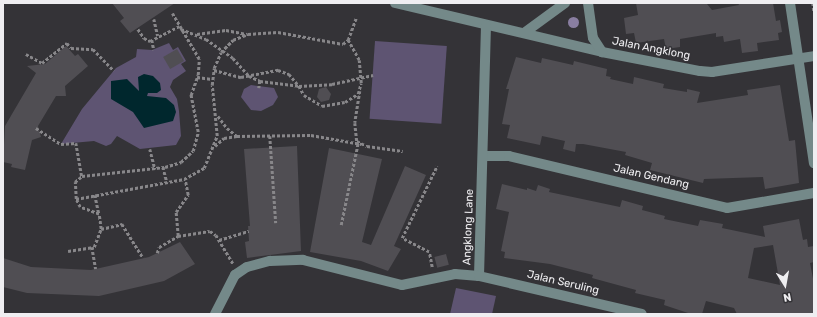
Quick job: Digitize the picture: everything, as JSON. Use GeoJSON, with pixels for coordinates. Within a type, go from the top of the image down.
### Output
{"type":"FeatureCollection","features":[{"type":"Feature","properties":{"kind":"street"},"geometry":{"type":"LineString","coordinates":[[395,3],[486,25]]}},
{"type":"Feature","properties":{"kind":"street"},"geometry":{"type":"LineString","coordinates":[[524,34],[565,3]]}},
{"type":"Feature","properties":{"kind":"street"},"geometry":{"type":"LineString","coordinates":[[588,3],[593,38],[602,52]]}},
{"type":"Feature","properties":{"kind":"street"},"geometry":{"type":"LineString","coordinates":[[790,3],[814,163]]}},
{"type":"Feature","properties":{"kind":"street","name":"Jalan Angklong"},"geometry":{"type":"LineString","coordinates":[[486,25],[602,52],[712,72],[798,60],[814,56]]}},
{"type":"Feature","properties":{"kind":"street","name":"Angklong Lane"},"geometry":{"type":"LineString","coordinates":[[215,314],[228,285],[239,272],[247,267],[270,261],[303,260],[351,270],[388,283],[416,284],[454,274],[479,276],[486,25]]}},
{"type":"Feature","properties":{"kind":"street","name":"Jalan Gendang"},"geometry":{"type":"LineString","coordinates":[[483,156],[508,156],[727,208],[814,194]]}},
{"type":"Feature","properties":{"kind":"street","name":"Jalan Seruling"},"geometry":{"type":"LineString","coordinates":[[479,276],[642,314]]}},
{"type":"Feature","properties":{"kind":"path"},"geometry":{"type":"LineString","coordinates":[[813,3],[814,11]]}},
{"type":"Feature","properties":{"kind":"path"},"geometry":{"type":"LineString","coordinates":[[99,214],[80,207],[76,199],[75,182],[82,176],[155,169],[181,162],[193,151],[197,144],[198,132],[191,95],[197,77],[199,59],[172,13]]}},
{"type":"Feature","properties":{"kind":"path"},"geometry":{"type":"LineString","coordinates":[[197,34],[226,30],[248,34],[278,32],[343,44],[348,40],[356,18]]}},
{"type":"Feature","properties":{"kind":"path"},"geometry":{"type":"LineString","coordinates":[[154,19],[158,36]]}},
{"type":"Feature","properties":{"kind":"path"},"geometry":{"type":"LineString","coordinates":[[138,29],[144,38],[152,40],[179,27],[197,34],[221,52],[238,62],[249,76],[260,81],[299,86],[332,84],[373,75]]}},
{"type":"Feature","properties":{"kind":"path"},"geometry":{"type":"LineString","coordinates":[[214,148],[217,114],[212,79],[214,70],[221,52],[233,40],[248,34]]}},
{"type":"Feature","properties":{"kind":"path"},"geometry":{"type":"LineString","coordinates":[[152,40],[154,50]]}},
{"type":"Feature","properties":{"kind":"path"},"geometry":{"type":"LineString","coordinates":[[340,225],[359,143],[356,137],[355,123],[361,78],[357,54],[348,40]]}},
{"type":"Feature","properties":{"kind":"path"},"geometry":{"type":"LineString","coordinates":[[26,54],[42,63],[67,43],[71,48],[93,49],[114,71]]}},
{"type":"Feature","properties":{"kind":"path"},"geometry":{"type":"LineString","coordinates":[[214,70],[232,76],[249,76],[266,70],[278,70],[289,74],[304,95],[322,106],[345,102],[353,98],[360,88]]}},
{"type":"Feature","properties":{"kind":"path"},"geometry":{"type":"LineString","coordinates":[[197,77],[212,79]]}},
{"type":"Feature","properties":{"kind":"path"},"geometry":{"type":"LineString","coordinates":[[259,88],[260,81]]}},
{"type":"Feature","properties":{"kind":"path"},"geometry":{"type":"LineString","coordinates":[[217,114],[227,128],[237,136]]}},
{"type":"Feature","properties":{"kind":"path"},"geometry":{"type":"LineString","coordinates":[[36,128],[61,144],[76,143],[82,176]]}},
{"type":"Feature","properties":{"kind":"path"},"geometry":{"type":"LineString","coordinates":[[76,199],[185,179],[204,168],[214,148],[224,138],[237,136],[311,135],[403,151]]}},
{"type":"Feature","properties":{"kind":"path"},"geometry":{"type":"LineString","coordinates":[[270,136],[276,223]]}},
{"type":"Feature","properties":{"kind":"path"},"geometry":{"type":"LineString","coordinates":[[150,149],[155,169]]}},
{"type":"Feature","properties":{"kind":"path"},"geometry":{"type":"LineString","coordinates":[[435,279],[429,252],[402,238],[437,166]]}},
{"type":"Feature","properties":{"kind":"path"},"geometry":{"type":"LineString","coordinates":[[163,167],[167,182]]}},
{"type":"Feature","properties":{"kind":"path"},"geometry":{"type":"LineString","coordinates":[[178,236],[176,212],[188,195],[185,179]]}},
{"type":"Feature","properties":{"kind":"path"},"geometry":{"type":"LineString","coordinates":[[95,195],[102,229],[92,247],[96,269]]}},
{"type":"Feature","properties":{"kind":"path"},"geometry":{"type":"LineString","coordinates":[[102,229],[122,224],[143,258]]}},
{"type":"Feature","properties":{"kind":"path"},"geometry":{"type":"LineString","coordinates":[[157,253],[159,247],[178,236],[210,231],[219,240],[239,272]]}},
{"type":"Feature","properties":{"kind":"path"},"geometry":{"type":"LineString","coordinates":[[219,240],[249,231]]}},
{"type":"Feature","properties":{"kind":"path"},"geometry":{"type":"LineString","coordinates":[[68,251],[92,247]]}},
{"type":"Feature","properties":{"kind":"shaded area"},"geometry":{"type":"Polygon","coordinates":[[[375,41],[447,46],[441,124],[370,119],[375,41]]]}},
{"type":"Feature","properties":{"kind":"shaded area"},"geometry":{"type":"Polygon","coordinates":[[[169,43],[173,50],[178,47],[186,61],[181,64],[186,71],[173,80],[170,87],[177,99],[179,111],[181,136],[176,145],[140,149],[117,136],[111,144],[106,146],[94,141],[61,144],[82,109],[116,68],[136,57],[137,49],[152,50],[169,43]]]}},
{"type":"Feature","properties":{"kind":"shaded area"},"geometry":{"type":"Polygon","coordinates":[[[251,85],[274,88],[278,97],[273,105],[261,111],[251,110],[241,97],[244,89],[251,85]]]}},
{"type":"Feature","properties":{"kind":"shaded area"},"geometry":{"type":"Polygon","coordinates":[[[456,288],[496,296],[492,314],[450,314],[456,288]]]}},
{"type":"Feature","properties":{"kind":"water"},"geometry":{"type":"Polygon","coordinates":[[[144,74],[153,76],[160,83],[161,90],[157,93],[148,93],[147,96],[166,98],[174,105],[176,112],[173,121],[144,128],[133,112],[111,99],[111,81],[127,79],[139,91],[138,77],[144,74]]]}},
{"type":"Feature","properties":{"kind":"building"},"geometry":{"type":"Polygon","coordinates":[[[112,3],[175,3],[130,33],[120,21],[124,18],[112,3]]]}},
{"type":"Feature","properties":{"kind":"building"},"geometry":{"type":"Polygon","coordinates":[[[636,3],[707,4],[712,10],[739,5],[738,3],[773,3],[776,21],[780,20],[782,32],[778,33],[779,40],[757,43],[758,51],[742,53],[740,39],[724,42],[723,36],[716,37],[716,33],[680,39],[680,47],[666,49],[664,39],[636,43],[634,33],[626,34],[624,18],[638,15],[636,3]]]}},
{"type":"Feature","properties":{"kind":"building"},"geometry":{"type":"Polygon","coordinates":[[[66,46],[75,56],[78,54],[88,66],[65,86],[66,96],[56,96],[38,126],[41,137],[32,140],[25,170],[11,167],[12,164],[3,162],[5,126],[36,73],[27,66],[45,64],[66,46]]]}},
{"type":"Feature","properties":{"kind":"building"},"geometry":{"type":"Polygon","coordinates":[[[177,49],[184,61],[170,69],[163,57],[177,49]]]}},
{"type":"Feature","properties":{"kind":"building"},"geometry":{"type":"Polygon","coordinates":[[[516,57],[541,63],[542,58],[573,65],[574,61],[607,69],[606,76],[611,77],[610,79],[633,84],[634,77],[664,84],[663,88],[687,92],[687,89],[700,92],[697,103],[748,95],[747,90],[780,85],[789,141],[795,140],[799,183],[765,189],[763,177],[704,179],[703,183],[650,170],[652,163],[625,155],[626,152],[576,144],[575,152],[563,149],[565,141],[542,136],[540,145],[507,138],[510,125],[502,124],[509,89],[506,89],[516,57]]]}},
{"type":"Feature","properties":{"kind":"building"},"geometry":{"type":"Polygon","coordinates":[[[326,87],[331,94],[329,100],[321,102],[317,97],[319,89],[326,87]]]}},
{"type":"Feature","properties":{"kind":"building"},"geometry":{"type":"Polygon","coordinates":[[[297,146],[301,251],[247,258],[245,242],[249,241],[248,226],[250,226],[244,149],[297,146]]]}},
{"type":"Feature","properties":{"kind":"building"},"geometry":{"type":"Polygon","coordinates":[[[329,148],[382,159],[362,242],[371,245],[405,166],[426,175],[394,246],[401,249],[388,271],[361,261],[310,252],[329,148]]]}},
{"type":"Feature","properties":{"kind":"building"},"geometry":{"type":"Polygon","coordinates":[[[502,184],[536,191],[538,185],[550,189],[549,192],[620,207],[622,200],[643,206],[642,210],[665,216],[664,219],[698,226],[700,220],[723,224],[722,228],[765,237],[763,226],[799,219],[803,240],[807,239],[808,247],[814,246],[814,262],[810,263],[814,284],[814,314],[737,314],[734,308],[706,301],[702,314],[691,314],[664,305],[665,300],[635,293],[636,290],[592,278],[593,275],[550,264],[504,258],[505,252],[501,251],[509,212],[496,209],[502,184]],[[773,245],[754,248],[748,278],[780,285],[773,245]]]}},
{"type":"Feature","properties":{"kind":"building"},"geometry":{"type":"Polygon","coordinates":[[[180,242],[195,264],[164,281],[99,296],[27,293],[3,287],[3,258],[31,267],[91,270],[149,257],[180,242]]]}},
{"type":"Feature","properties":{"kind":"building"},"geometry":{"type":"Polygon","coordinates":[[[446,254],[449,265],[437,268],[434,257],[446,254]]]}}]}
